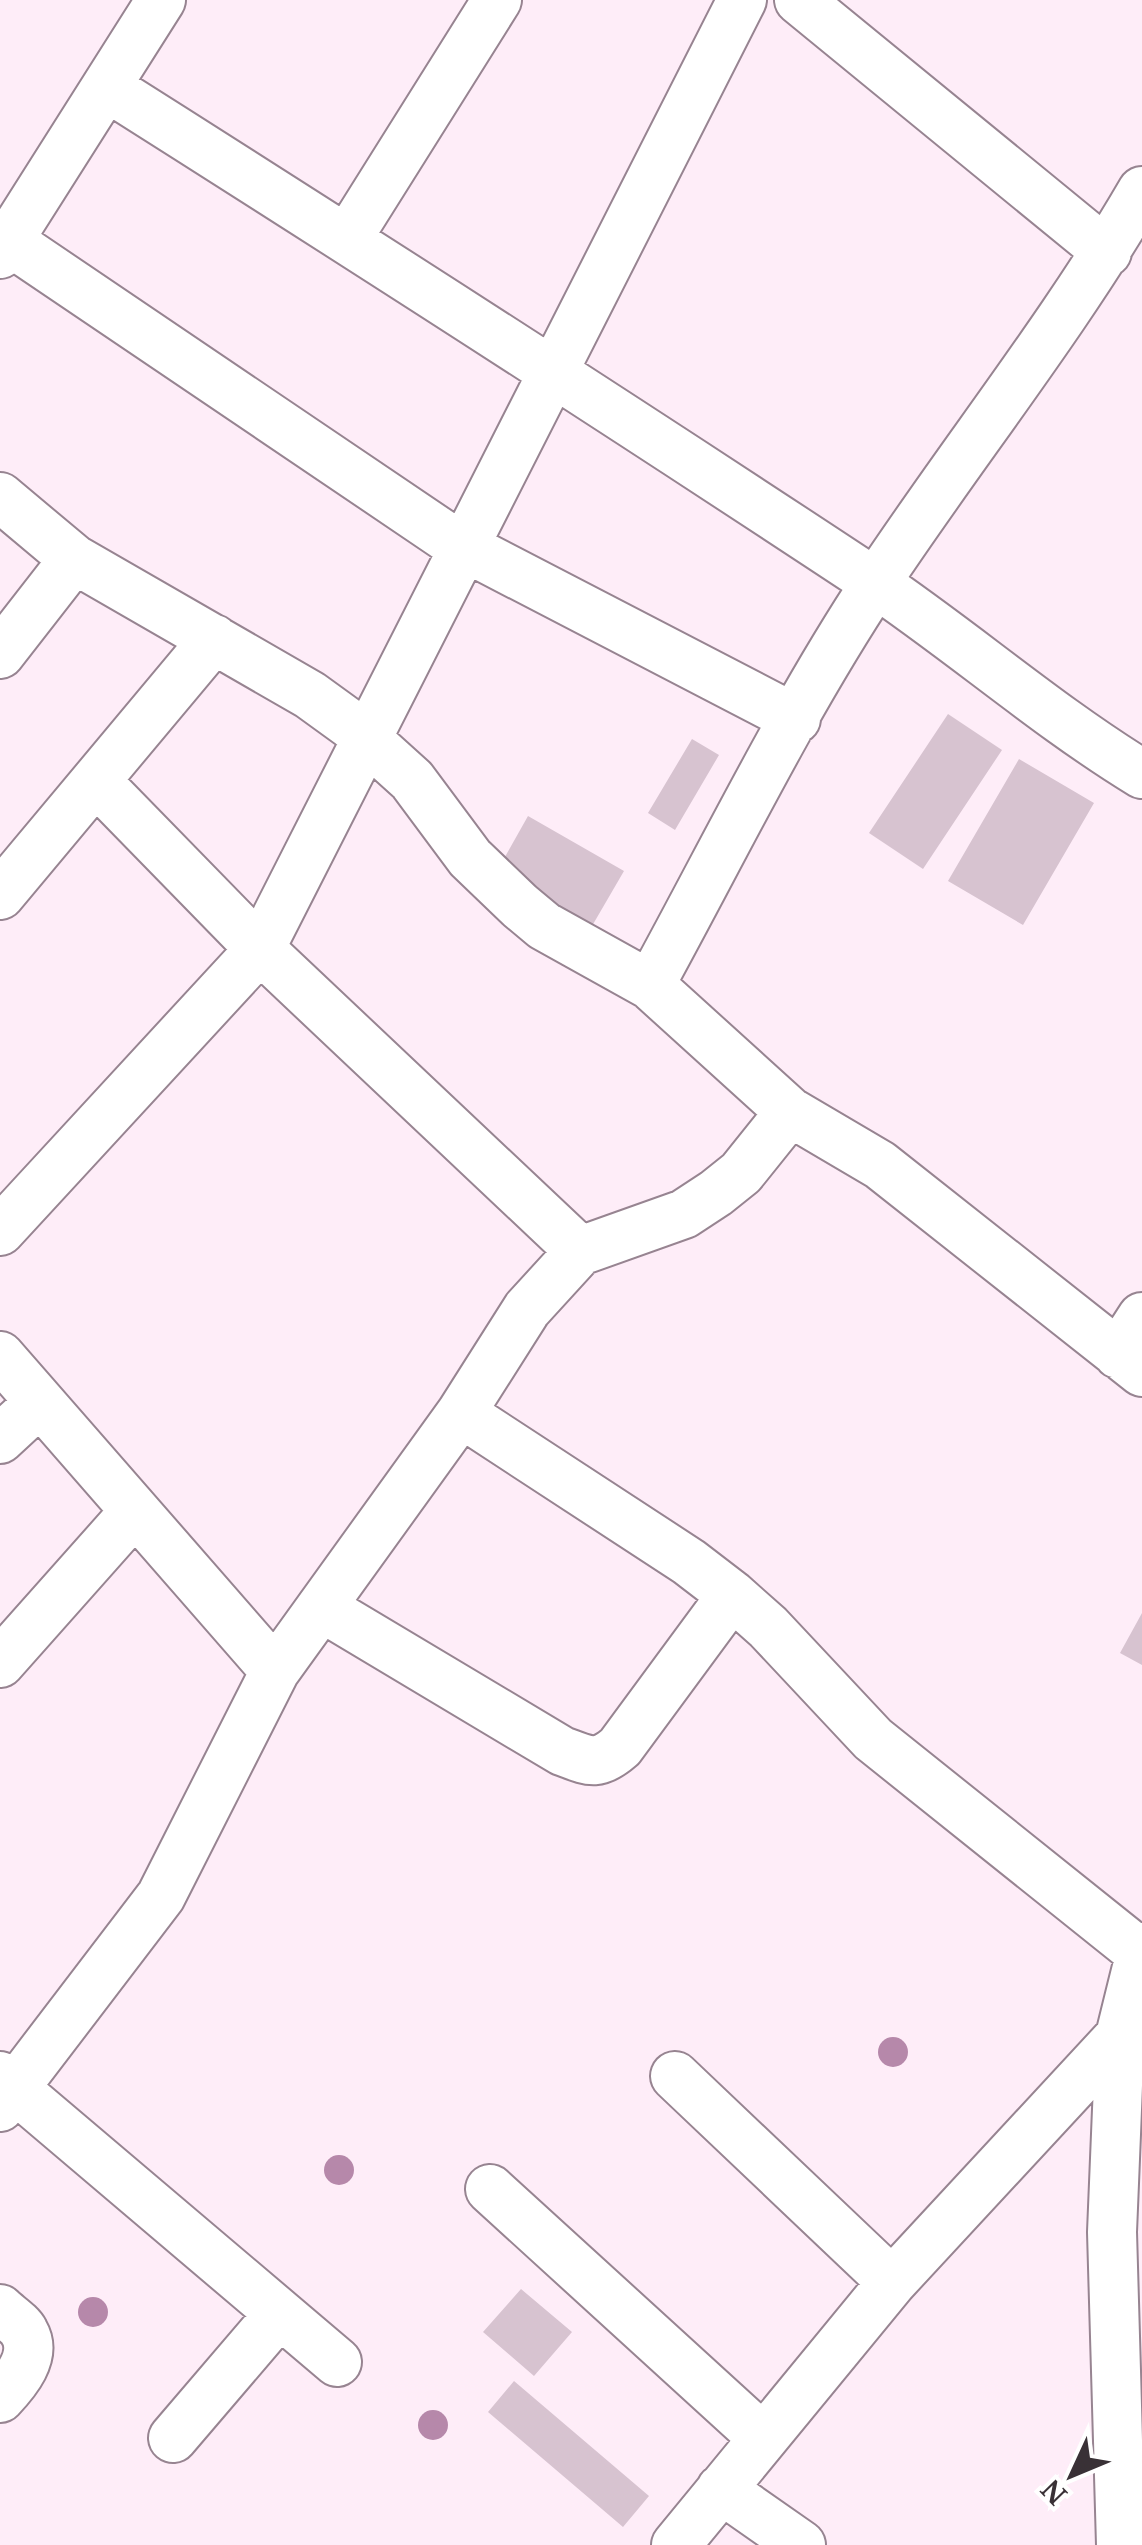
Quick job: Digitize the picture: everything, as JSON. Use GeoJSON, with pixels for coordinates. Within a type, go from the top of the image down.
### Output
{"type":"FeatureCollection","features":[{"type":"Feature","properties":{"kind":"street"},"geometry":{"type":"LineString","coordinates":[[347,239],[497,0]]}},
{"type":"Feature","properties":{"kind":"street"},"geometry":{"type":"LineString","coordinates":[[0,1231],[260,949],[742,0]]}},
{"type":"Feature","properties":{"kind":"street"},"geometry":{"type":"LineString","coordinates":[[799,0],[1107,252]]}},
{"type":"Feature","properties":{"kind":"street"},"geometry":{"type":"LineString","coordinates":[[139,8],[107,87],[3,244],[464,547],[796,718]]}},
{"type":"Feature","properties":{"kind":"street"},"geometry":{"type":"LineString","coordinates":[[107,87],[876,584],[1142,774]]}},
{"type":"Feature","properties":{"kind":"street"},"geometry":{"type":"LineString","coordinates":[[650,986],[796,718],[876,584],[1107,252],[1142,191]]}},
{"type":"Feature","properties":{"kind":"street"},"geometry":{"type":"LineString","coordinates":[[0,497],[74,558],[310,695],[367,738],[412,780],[470,858],[544,926],[650,986],[790,1112],[880,1165],[1134,1348]]}},
{"type":"Feature","properties":{"kind":"street"},"geometry":{"type":"LineString","coordinates":[[0,654],[74,558]]}},
{"type":"Feature","properties":{"kind":"street"},"geometry":{"type":"LineString","coordinates":[[0,896],[214,640]]}},
{"type":"Feature","properties":{"kind":"street"},"geometry":{"type":"LineString","coordinates":[[96,781],[260,949],[580,1251]]}},
{"type":"Feature","properties":{"kind":"street"},"geometry":{"type":"LineString","coordinates":[[337,2362],[5,2090],[161,1896],[275,1671],[461,1413],[527,1309],[580,1251],[684,1214],[716,1194],[741,1172],[790,1112]]}},
{"type":"Feature","properties":{"kind":"street"},"geometry":{"type":"LineString","coordinates":[[0,1356],[275,1671]]}},
{"type":"Feature","properties":{"kind":"street"},"geometry":{"type":"LineString","coordinates":[[0,1438],[40,1402]]}},
{"type":"Feature","properties":{"kind":"street"},"geometry":{"type":"LineString","coordinates":[[461,1413],[689,1562],[732,1595],[768,1626],[872,1739],[1141,1949],[1131,2041],[1120,2545]]}},
{"type":"Feature","properties":{"kind":"street"},"geometry":{"type":"LineString","coordinates":[[0,1663],[135,1511]]}},
{"type":"Feature","properties":{"kind":"street"},"geometry":{"type":"LineString","coordinates":[[321,1607],[562,1751],[590,1761],[604,1760],[620,1747],[732,1595]]}},
{"type":"Feature","properties":{"kind":"street"},"geometry":{"type":"LineString","coordinates":[[676,2545],[892,2282],[1131,2041]]}},
{"type":"Feature","properties":{"kind":"street"},"geometry":{"type":"LineString","coordinates":[[675,2076],[892,2282]]}},
{"type":"Feature","properties":{"kind":"street"},"geometry":{"type":"LineString","coordinates":[[490,2189],[763,2438]]}},
{"type":"Feature","properties":{"kind":"street"},"geometry":{"type":"LineString","coordinates":[[0,2309],[24,2332],[29,2349],[24,2368],[0,2398]]}},
{"type":"Feature","properties":{"kind":"street"},"geometry":{"type":"LineString","coordinates":[[173,2438],[279,2314]]}},
{"type":"Feature","properties":{"kind":"street"},"geometry":{"type":"LineString","coordinates":[[721,2490],[801,2545]]}},
{"type":"Feature","properties":{"kind":"building"},"geometry":{"type":"Polygon","coordinates":[[[948,714],[1002,750],[923,869],[869,833],[948,714]]]}},
{"type":"Feature","properties":{"kind":"building"},"geometry":{"type":"Polygon","coordinates":[[[692,739],[719,755],[675,830],[648,813],[692,739]]]}},
{"type":"Feature","properties":{"kind":"building"},"geometry":{"type":"Polygon","coordinates":[[[1019,759],[1094,803],[1023,925],[948,881],[1019,759]]]}},
{"type":"Feature","properties":{"kind":"building"},"geometry":{"type":"Polygon","coordinates":[[[528,816],[624,871],[592,926],[497,871],[528,816]]]}},
{"type":"Feature","properties":{"kind":"building"},"geometry":{"type":"Polygon","coordinates":[[[1142,1613],[1142,1665],[1120,1653],[1142,1613]]]}},
{"type":"Feature","properties":{"kind":"building"},"geometry":{"type":"Polygon","coordinates":[[[521,2289],[572,2332],[534,2376],[483,2332],[521,2289]]]}},
{"type":"Feature","properties":{"kind":"building"},"geometry":{"type":"Polygon","coordinates":[[[514,2381],[649,2496],[623,2527],[488,2412],[514,2381]]]}}]}
